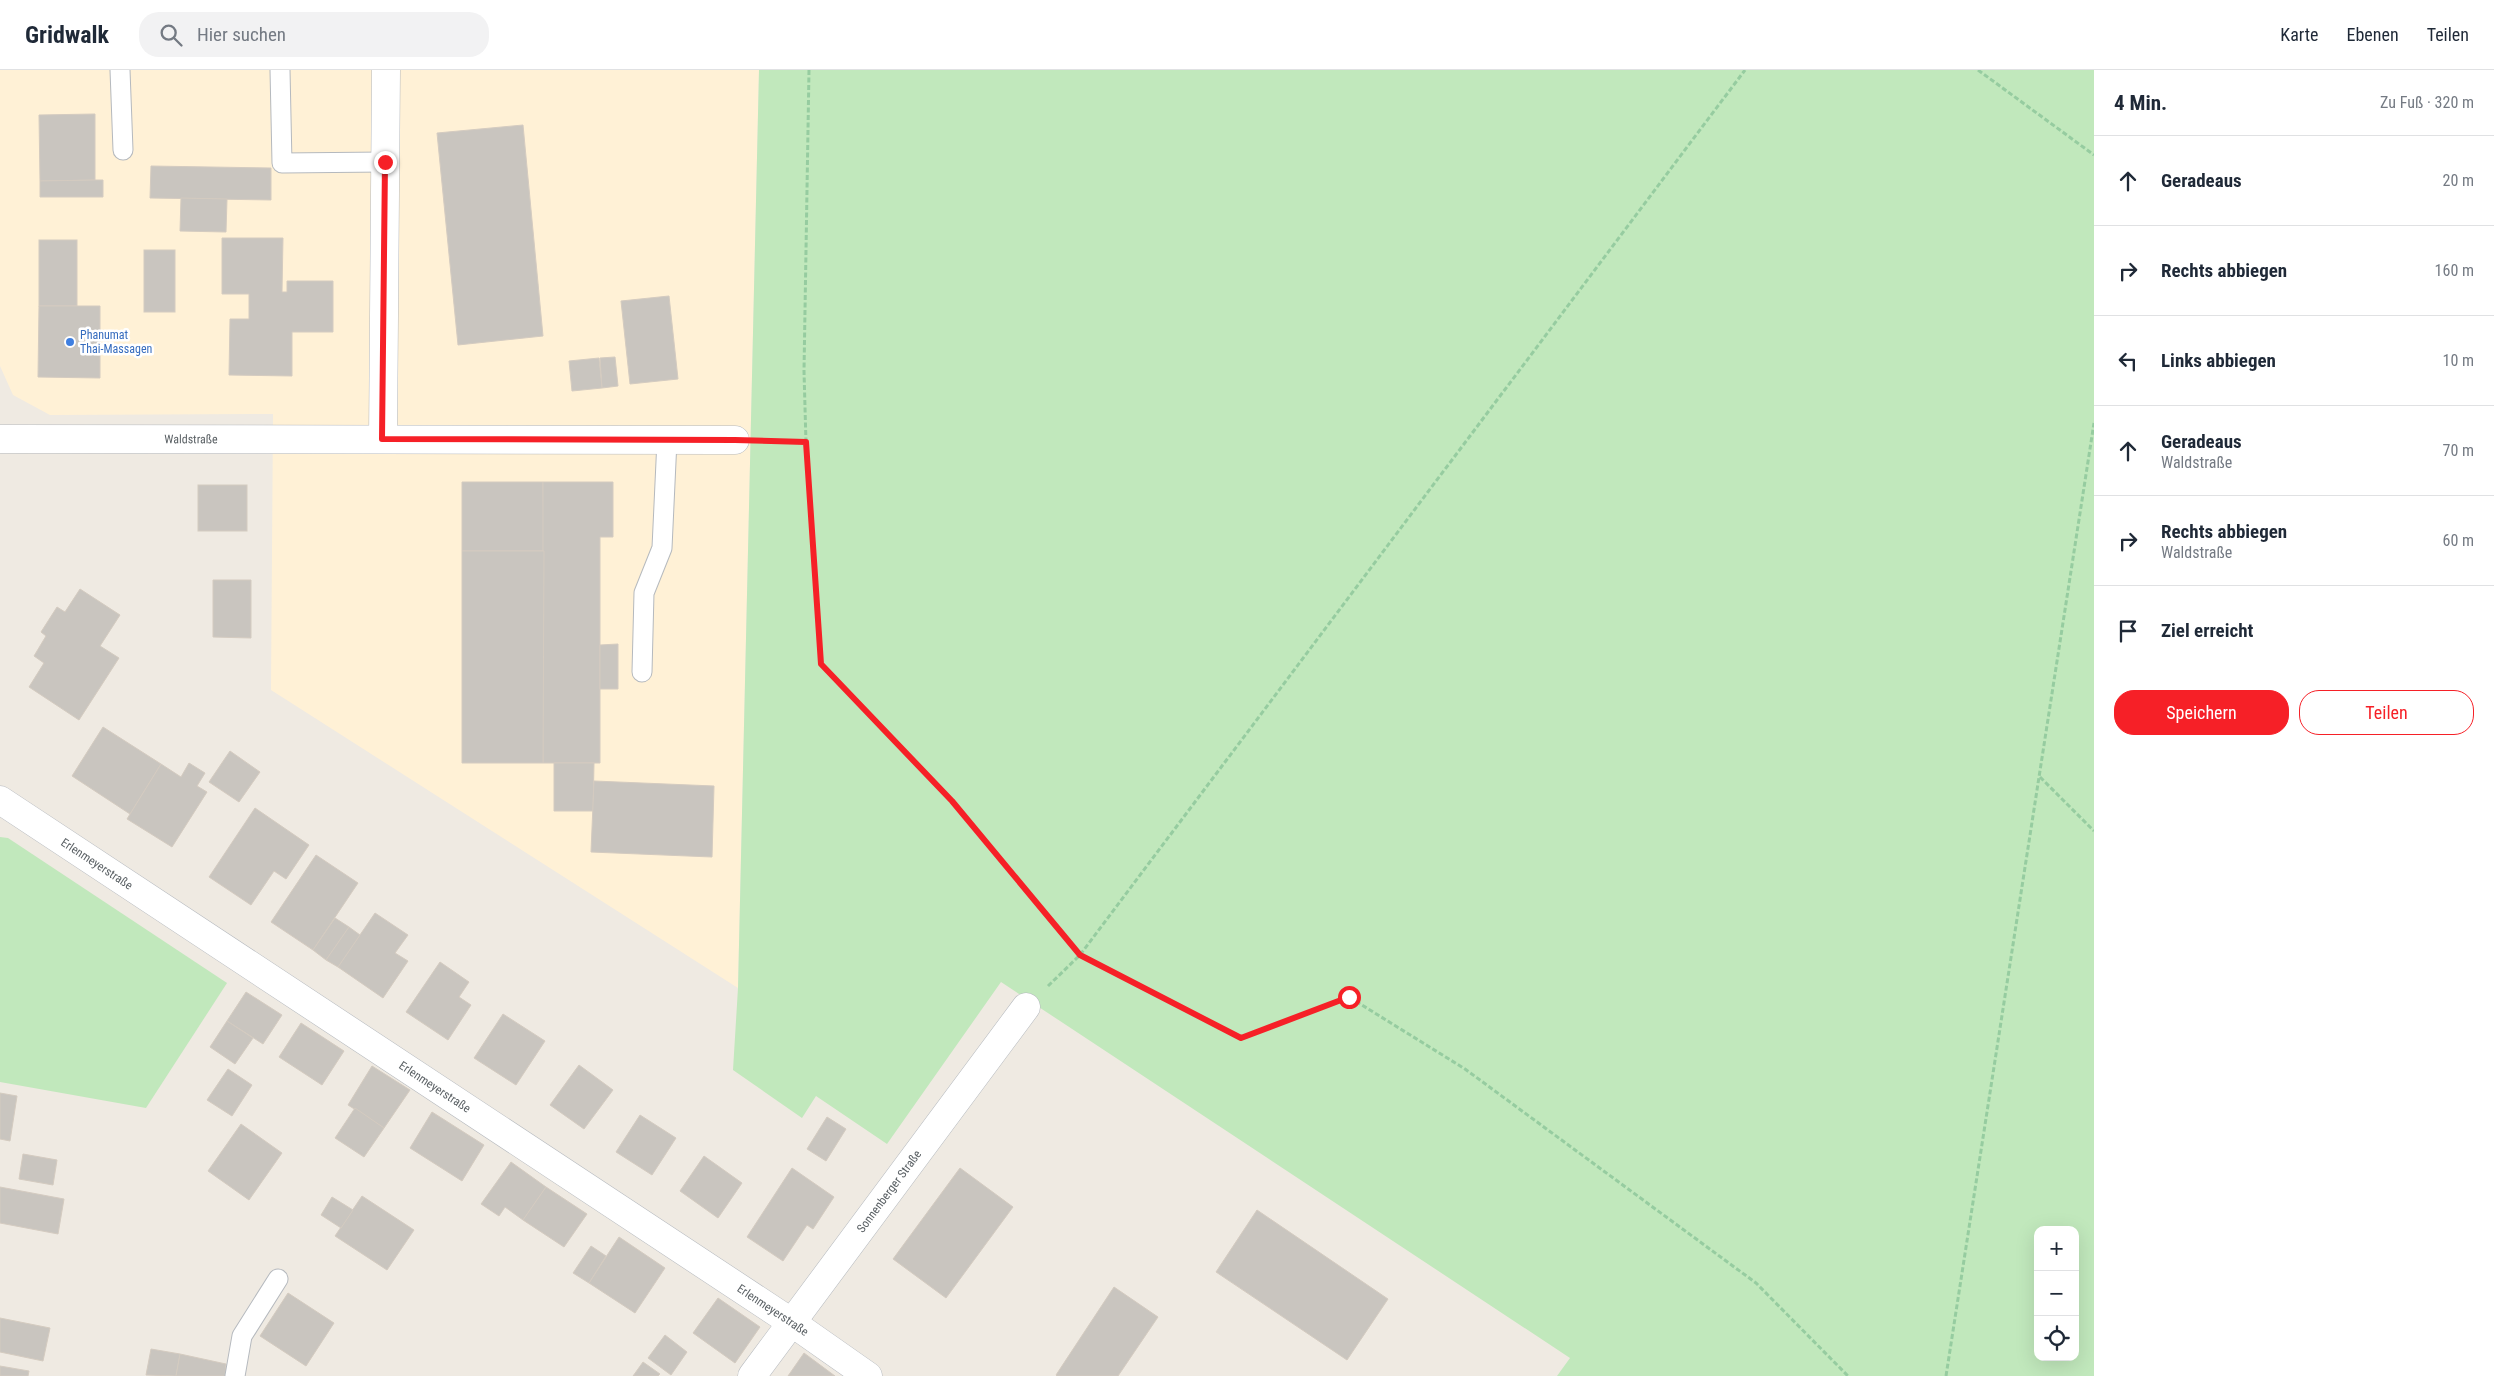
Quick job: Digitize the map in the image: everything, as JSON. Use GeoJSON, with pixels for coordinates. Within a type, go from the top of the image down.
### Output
{"type":"FeatureCollection","features":[{"type":"Feature","properties":{"kind":"street"},"geometry":{"type":"LineString","coordinates":[[382,439],[386,70]]}},
{"type":"Feature","properties":{"kind":"street","name":"Waldstraße"},"geometry":{"type":"LineString","coordinates":[[0,439],[735,440]]}},
{"type":"Feature","properties":{"kind":"street","name":"Erlenmeyerstraße"},"geometry":{"type":"LineString","coordinates":[[0,800],[791,1322],[868,1376]]}},
{"type":"Feature","properties":{"kind":"street","name":"Sonnenberger Straße"},"geometry":{"type":"LineString","coordinates":[[752,1376],[1026,1007]]}},
{"type":"Feature","properties":{"kind":"lane"},"geometry":{"type":"LineString","coordinates":[[120,70],[122,150]]}},
{"type":"Feature","properties":{"kind":"lane"},"geometry":{"type":"LineString","coordinates":[[280,70],[282,163],[385,162]]}},
{"type":"Feature","properties":{"kind":"lane"},"geometry":{"type":"LineString","coordinates":[[642,672],[644,593],[662,548],[667,440]]}},
{"type":"Feature","properties":{"kind":"lane"},"geometry":{"type":"LineString","coordinates":[[235,1376],[242,1336],[278,1279]]}},
{"type":"Feature","properties":{"kind":"path"},"geometry":{"type":"LineString","coordinates":[[809,70],[804,371],[806,442],[821,664],[952,801],[1080,955],[1241,1038],[1349,997],[1465,1070],[1756,1283],[1848,1376]]}},
{"type":"Feature","properties":{"kind":"path"},"geometry":{"type":"LineString","coordinates":[[1026,1007],[1080,955],[1745,70]]}},
{"type":"Feature","properties":{"kind":"path"},"geometry":{"type":"LineString","coordinates":[[1978,70],[2094,155]]}},
{"type":"Feature","properties":{"kind":"path"},"geometry":{"type":"LineString","coordinates":[[1946,1376],[2094,423]]}},
{"type":"Feature","properties":{"kind":"path"},"geometry":{"type":"LineString","coordinates":[[735,440],[806,442]]}},
{"type":"Feature","properties":{"kind":"path"},"geometry":{"type":"LineString","coordinates":[[2039,776],[2094,831]]}},
{"type":"Feature","properties":{"kind":"shaded area"},"geometry":{"type":"Polygon","coordinates":[[[0,70],[759,70],[738,988],[271,690],[273,414],[50,415],[13,395],[0,366],[0,70]]]}},
{"type":"Feature","properties":{"kind":"green space"},"geometry":{"type":"Polygon","coordinates":[[[759,70],[2094,70],[2094,1376],[1557,1376],[1570,1358],[1001,982],[887,1144],[816,1096],[802,1118],[733,1070],[738,988],[759,70]]]}},
{"type":"Feature","properties":{"kind":"green space"},"geometry":{"type":"Polygon","coordinates":[[[0,837],[8,838],[227,983],[146,1108],[0,1082],[0,837]]]}},
{"type":"Feature","properties":{"kind":"building"},"geometry":{"type":"Polygon","coordinates":[[[95,114],[95,180],[40,181],[39,115],[95,114]]]}},
{"type":"Feature","properties":{"kind":"building"},"geometry":{"type":"Polygon","coordinates":[[[523,125],[543,336],[458,345],[437,133],[523,125]]]}},
{"type":"Feature","properties":{"kind":"building"},"geometry":{"type":"Polygon","coordinates":[[[151,166],[271,168],[271,200],[150,198],[151,166]]]}},
{"type":"Feature","properties":{"kind":"building"},"geometry":{"type":"Polygon","coordinates":[[[103,180],[103,197],[40,197],[40,181],[103,180]]]}},
{"type":"Feature","properties":{"kind":"building"},"geometry":{"type":"Polygon","coordinates":[[[181,198],[227,199],[226,232],[180,231],[181,198]]]}},
{"type":"Feature","properties":{"kind":"building"},"geometry":{"type":"Polygon","coordinates":[[[222,238],[283,238],[282,292],[287,292],[287,281],[333,281],[333,332],[292,332],[292,376],[229,375],[230,319],[249,319],[249,294],[222,294],[222,238]]]}},
{"type":"Feature","properties":{"kind":"building"},"geometry":{"type":"Polygon","coordinates":[[[39,240],[77,240],[77,306],[39,306],[39,240]]]}},
{"type":"Feature","properties":{"kind":"building"},"geometry":{"type":"Polygon","coordinates":[[[144,250],[175,250],[175,312],[144,312],[144,250]]]}},
{"type":"Feature","properties":{"kind":"building"},"geometry":{"type":"Polygon","coordinates":[[[669,296],[678,379],[630,384],[621,301],[669,296]]]}},
{"type":"Feature","properties":{"kind":"building","name":"Phanumat Thai-Massagen"},"geometry":{"type":"Polygon","coordinates":[[[39,306],[100,306],[100,378],[38,377],[39,306]]]}},
{"type":"Feature","properties":{"kind":"building"},"geometry":{"type":"Polygon","coordinates":[[[615,357],[618,386],[602,388],[600,358],[615,357]]]}},
{"type":"Feature","properties":{"kind":"building"},"geometry":{"type":"Polygon","coordinates":[[[599,358],[602,388],[572,391],[569,361],[599,358]]]}},
{"type":"Feature","properties":{"kind":"building"},"geometry":{"type":"Polygon","coordinates":[[[462,482],[543,482],[544,551],[462,551],[462,482]]]}},
{"type":"Feature","properties":{"kind":"building"},"geometry":{"type":"Polygon","coordinates":[[[543,482],[613,482],[613,537],[600,537],[600,763],[543,763],[543,482]]]}},
{"type":"Feature","properties":{"kind":"building"},"geometry":{"type":"Polygon","coordinates":[[[198,485],[247,485],[247,531],[198,531],[198,485]]]}},
{"type":"Feature","properties":{"kind":"building"},"geometry":{"type":"Polygon","coordinates":[[[462,551],[544,551],[543,763],[462,763],[462,551]]]}},
{"type":"Feature","properties":{"kind":"building"},"geometry":{"type":"Polygon","coordinates":[[[213,580],[251,580],[251,638],[213,637],[213,580]]]}},
{"type":"Feature","properties":{"kind":"building"},"geometry":{"type":"Polygon","coordinates":[[[80,589],[120,615],[100,646],[119,658],[79,720],[29,687],[44,663],[34,656],[46,636],[41,632],[57,607],[65,612],[80,589]]]}},
{"type":"Feature","properties":{"kind":"building"},"geometry":{"type":"Polygon","coordinates":[[[618,644],[618,689],[600,689],[600,645],[618,644]]]}},
{"type":"Feature","properties":{"kind":"building"},"geometry":{"type":"Polygon","coordinates":[[[103,727],[161,764],[130,814],[72,776],[103,727]]]}},
{"type":"Feature","properties":{"kind":"building"},"geometry":{"type":"Polygon","coordinates":[[[230,751],[260,772],[239,802],[209,782],[230,751]]]}},
{"type":"Feature","properties":{"kind":"building"},"geometry":{"type":"Polygon","coordinates":[[[189,763],[205,773],[197,786],[207,792],[172,847],[127,819],[161,764],[181,777],[189,763]]]}},
{"type":"Feature","properties":{"kind":"building"},"geometry":{"type":"Polygon","coordinates":[[[554,763],[594,763],[593,811],[554,811],[554,763]]]}},
{"type":"Feature","properties":{"kind":"building"},"geometry":{"type":"Polygon","coordinates":[[[594,781],[714,786],[712,857],[591,852],[594,781]]]}},
{"type":"Feature","properties":{"kind":"building"},"geometry":{"type":"Polygon","coordinates":[[[255,808],[309,845],[286,879],[274,871],[251,905],[209,877],[255,808]]]}},
{"type":"Feature","properties":{"kind":"building"},"geometry":{"type":"Polygon","coordinates":[[[316,855],[358,883],[313,950],[271,922],[316,855]]]}},
{"type":"Feature","properties":{"kind":"building"},"geometry":{"type":"Polygon","coordinates":[[[375,913],[408,935],[395,953],[408,961],[383,998],[338,967],[375,913]]]}},
{"type":"Feature","properties":{"kind":"building"},"geometry":{"type":"Polygon","coordinates":[[[335,918],[349,927],[326,960],[313,950],[335,918]]]}},
{"type":"Feature","properties":{"kind":"building"},"geometry":{"type":"Polygon","coordinates":[[[349,927],[360,935],[338,967],[326,960],[349,927]]]}},
{"type":"Feature","properties":{"kind":"building"},"geometry":{"type":"Polygon","coordinates":[[[440,962],[469,982],[459,997],[471,1005],[448,1040],[406,1012],[440,962]]]}},
{"type":"Feature","properties":{"kind":"building"},"geometry":{"type":"Polygon","coordinates":[[[246,992],[282,1015],[263,1044],[227,1021],[246,992]]]}},
{"type":"Feature","properties":{"kind":"building"},"geometry":{"type":"Polygon","coordinates":[[[503,1014],[545,1041],[516,1085],[474,1058],[503,1014]]]}},
{"type":"Feature","properties":{"kind":"building"},"geometry":{"type":"Polygon","coordinates":[[[227,1021],[253,1038],[235,1064],[210,1047],[227,1021]]]}},
{"type":"Feature","properties":{"kind":"building"},"geometry":{"type":"Polygon","coordinates":[[[301,1023],[344,1051],[322,1085],[279,1057],[301,1023]]]}},
{"type":"Feature","properties":{"kind":"building"},"geometry":{"type":"Polygon","coordinates":[[[579,1065],[613,1090],[584,1129],[550,1105],[579,1065]]]}},
{"type":"Feature","properties":{"kind":"building"},"geometry":{"type":"Polygon","coordinates":[[[372,1066],[410,1090],[384,1128],[348,1105],[372,1066]]]}},
{"type":"Feature","properties":{"kind":"building"},"geometry":{"type":"Polygon","coordinates":[[[228,1069],[252,1085],[232,1116],[207,1100],[228,1069]]]}},
{"type":"Feature","properties":{"kind":"building"},"geometry":{"type":"Polygon","coordinates":[[[0,1093],[17,1096],[10,1141],[0,1139],[0,1093]]]}},
{"type":"Feature","properties":{"kind":"building"},"geometry":{"type":"Polygon","coordinates":[[[355,1108],[384,1128],[364,1157],[335,1138],[355,1108]]]}},
{"type":"Feature","properties":{"kind":"building"},"geometry":{"type":"Polygon","coordinates":[[[432,1112],[484,1145],[462,1181],[410,1148],[432,1112]]]}},
{"type":"Feature","properties":{"kind":"building"},"geometry":{"type":"Polygon","coordinates":[[[640,1115],[676,1138],[652,1175],[616,1152],[640,1115]]]}},
{"type":"Feature","properties":{"kind":"building"},"geometry":{"type":"Polygon","coordinates":[[[827,1117],[846,1129],[826,1161],[807,1149],[827,1117]]]}},
{"type":"Feature","properties":{"kind":"building"},"geometry":{"type":"Polygon","coordinates":[[[241,1124],[282,1153],[249,1200],[208,1171],[241,1124]]]}},
{"type":"Feature","properties":{"kind":"building"},"geometry":{"type":"Polygon","coordinates":[[[23,1154],[57,1160],[53,1185],[19,1179],[23,1154]]]}},
{"type":"Feature","properties":{"kind":"building"},"geometry":{"type":"Polygon","coordinates":[[[704,1156],[742,1183],[718,1218],[680,1191],[704,1156]]]}},
{"type":"Feature","properties":{"kind":"building"},"geometry":{"type":"Polygon","coordinates":[[[511,1162],[546,1187],[523,1220],[505,1207],[499,1216],[481,1204],[511,1162]]]}},
{"type":"Feature","properties":{"kind":"building"},"geometry":{"type":"Polygon","coordinates":[[[792,1168],[834,1197],[813,1229],[807,1225],[783,1261],[747,1237],[792,1168]]]}},
{"type":"Feature","properties":{"kind":"building"},"geometry":{"type":"Polygon","coordinates":[[[960,1168],[1013,1207],[946,1298],[893,1259],[960,1168]]]}},
{"type":"Feature","properties":{"kind":"building"},"geometry":{"type":"Polygon","coordinates":[[[0,1187],[64,1199],[58,1234],[0,1223],[0,1187]]]}},
{"type":"Feature","properties":{"kind":"building"},"geometry":{"type":"Polygon","coordinates":[[[546,1187],[587,1214],[564,1247],[523,1220],[546,1187]]]}},
{"type":"Feature","properties":{"kind":"building"},"geometry":{"type":"Polygon","coordinates":[[[362,1196],[414,1230],[387,1270],[335,1236],[362,1196]]]}},
{"type":"Feature","properties":{"kind":"building"},"geometry":{"type":"Polygon","coordinates":[[[332,1197],[353,1210],[341,1228],[321,1215],[332,1197]]]}},
{"type":"Feature","properties":{"kind":"building"},"geometry":{"type":"Polygon","coordinates":[[[1257,1210],[1388,1299],[1347,1360],[1216,1272],[1257,1210]]]}},
{"type":"Feature","properties":{"kind":"building"},"geometry":{"type":"Polygon","coordinates":[[[619,1237],[665,1268],[635,1313],[589,1283],[619,1237]]]}},
{"type":"Feature","properties":{"kind":"building"},"geometry":{"type":"Polygon","coordinates":[[[591,1246],[606,1256],[589,1283],[573,1273],[591,1246]]]}},
{"type":"Feature","properties":{"kind":"building"},"geometry":{"type":"Polygon","coordinates":[[[1114,1287],[1158,1317],[1118,1376],[1057,1376],[1056,1375],[1114,1287]]]}},
{"type":"Feature","properties":{"kind":"building"},"geometry":{"type":"Polygon","coordinates":[[[288,1293],[334,1323],[306,1366],[260,1336],[288,1293]]]}},
{"type":"Feature","properties":{"kind":"building"},"geometry":{"type":"Polygon","coordinates":[[[718,1298],[760,1327],[735,1363],[693,1333],[718,1298]]]}},
{"type":"Feature","properties":{"kind":"building"},"geometry":{"type":"Polygon","coordinates":[[[0,1318],[50,1328],[43,1361],[0,1352],[0,1318]]]}},
{"type":"Feature","properties":{"kind":"building"},"geometry":{"type":"Polygon","coordinates":[[[665,1335],[687,1352],[671,1375],[648,1358],[665,1335]]]}},
{"type":"Feature","properties":{"kind":"building"},"geometry":{"type":"Polygon","coordinates":[[[151,1349],[180,1354],[176,1376],[146,1375],[151,1349]]]}},
{"type":"Feature","properties":{"kind":"building"},"geometry":{"type":"Polygon","coordinates":[[[804,1353],[835,1376],[788,1376],[804,1353]]]}},
{"type":"Feature","properties":{"kind":"building"},"geometry":{"type":"Polygon","coordinates":[[[180,1354],[226,1364],[225,1376],[176,1376],[180,1354]]]}},
{"type":"Feature","properties":{"kind":"building"},"geometry":{"type":"Polygon","coordinates":[[[643,1362],[660,1374],[658,1376],[633,1376],[643,1362]]]}},
{"type":"Feature","properties":{"kind":"building"},"geometry":{"type":"Polygon","coordinates":[[[0,1366],[29,1371],[28,1376],[0,1376],[0,1366]]]}},
{"type":"Feature","properties":{"kind":"place","name":"Phanumat Thai-Massagen"},"geometry":{"type":"Point","coordinates":[70,342]}},
{"type":"Feature","properties":{"kind":"route"},"geometry":{"type":"LineString","coordinates":[[385,162],[382,439],[806,442],[821,664],[952,801],[1080,955],[1241,1038],[1349,997]]}}]}
